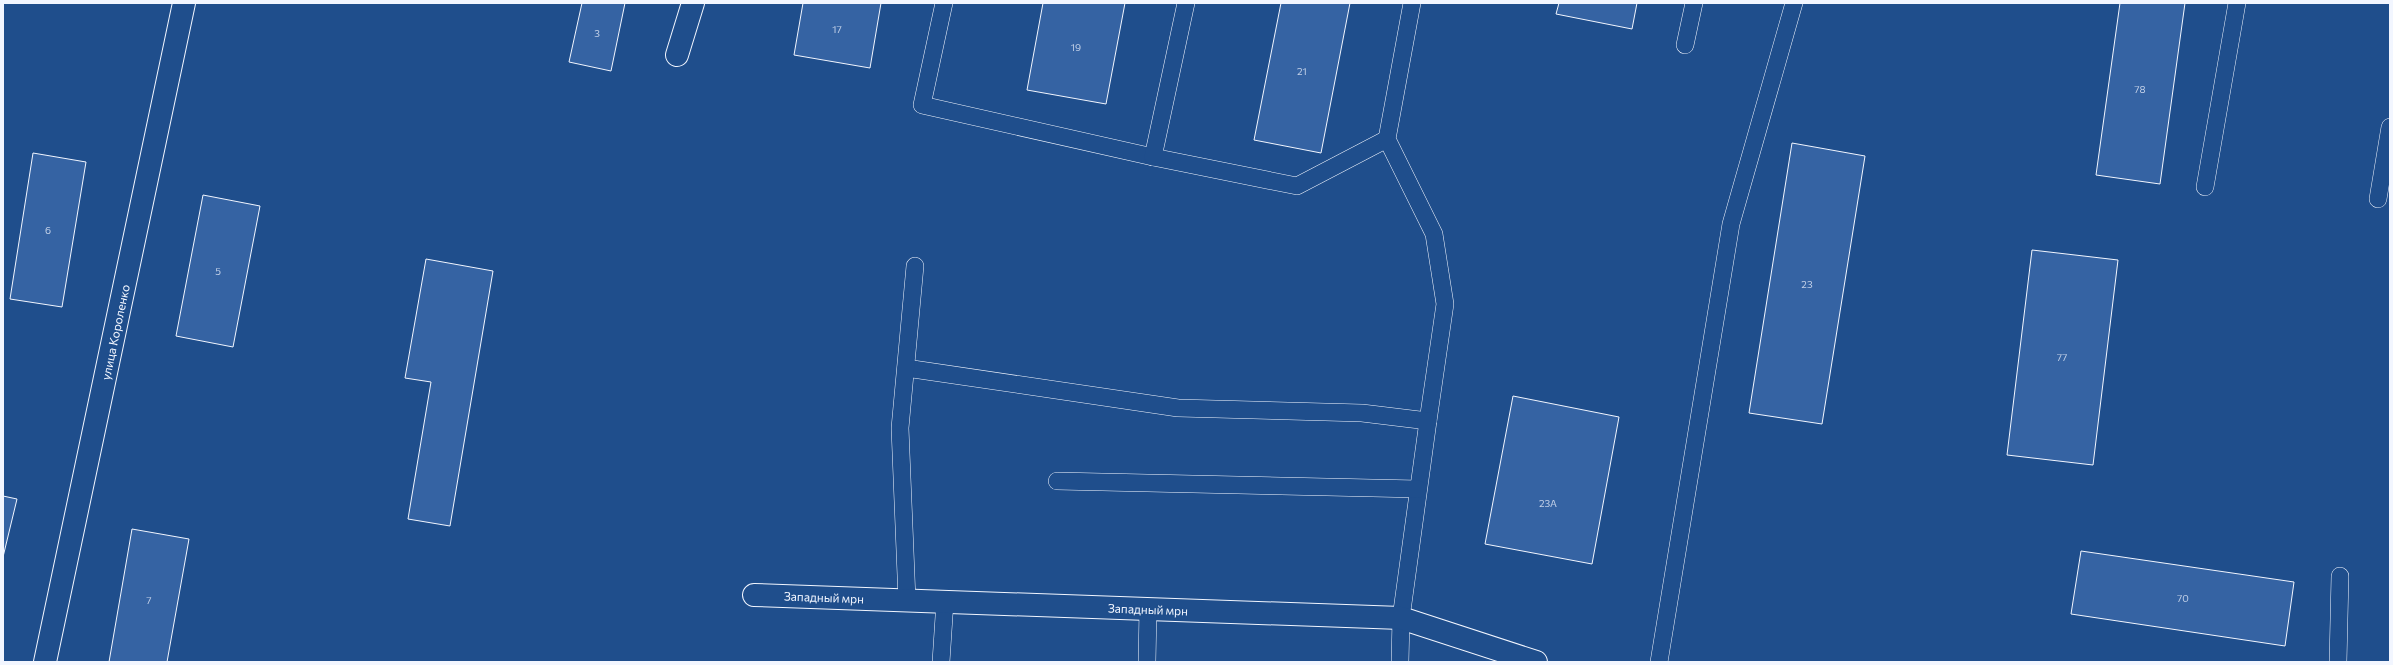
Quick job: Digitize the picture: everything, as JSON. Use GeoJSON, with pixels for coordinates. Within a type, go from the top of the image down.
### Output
{"type":"FeatureCollection","features":[{"type":"Feature","properties":{"kind":"street","name":"улица Короленко"},"geometry":{"type":"LineString","coordinates":[[45,662],[184,3]]}},
{"type":"Feature","properties":{"kind":"street"},"geometry":{"type":"LineString","coordinates":[[677,55],[693,3]]}},
{"type":"Feature","properties":{"kind":"street","name":"Западный мрн"},"geometry":{"type":"LineString","coordinates":[[754,595],[1401,618],[1536,662]]}},
{"type":"Feature","properties":{"kind":"lane"},"geometry":{"type":"LineString","coordinates":[[944,3],[922,105],[1297,186],[1387,139]]}},
{"type":"Feature","properties":{"kind":"lane"},"geometry":{"type":"LineString","coordinates":[[1153,156],[1186,3]]}},
{"type":"Feature","properties":{"kind":"lane"},"geometry":{"type":"LineString","coordinates":[[1400,662],[1401,618],[1445,304],[1434,234],[1387,139],[1412,3]]}},
{"type":"Feature","properties":{"kind":"lane"},"geometry":{"type":"LineString","coordinates":[[1685,45],[1694,3]]}},
{"type":"Feature","properties":{"kind":"lane"},"geometry":{"type":"LineString","coordinates":[[1659,662],[1731,224],[1794,3]]}},
{"type":"Feature","properties":{"kind":"lane"},"geometry":{"type":"LineString","coordinates":[[2205,187],[2237,3]]}},
{"type":"Feature","properties":{"kind":"lane"},"geometry":{"type":"LineString","coordinates":[[2378,199],[2390,127]]}},
{"type":"Feature","properties":{"kind":"lane"},"geometry":{"type":"LineString","coordinates":[[907,600],[900,428],[915,266]]}},
{"type":"Feature","properties":{"kind":"lane"},"geometry":{"type":"LineString","coordinates":[[906,368],[1178,408],[1362,413],[1428,421]]}},
{"type":"Feature","properties":{"kind":"lane"},"geometry":{"type":"LineString","coordinates":[[1057,481],[1418,489]]}},
{"type":"Feature","properties":{"kind":"lane"},"geometry":{"type":"LineString","coordinates":[[2338,662],[2340,576]]}},
{"type":"Feature","properties":{"kind":"lane"},"geometry":{"type":"LineString","coordinates":[[941,662],[945,602]]}},
{"type":"Feature","properties":{"kind":"lane"},"geometry":{"type":"LineString","coordinates":[[1148,608],[1148,662]]}},
{"type":"Feature","properties":{"kind":"building"},"geometry":{"type":"Polygon","coordinates":[[[582,3],[625,3],[611,71],[569,62],[582,3]]]}},
{"type":"Feature","properties":{"kind":"building"},"geometry":{"type":"Polygon","coordinates":[[[803,3],[881,3],[870,68],[794,55],[803,3]]]}},
{"type":"Feature","properties":{"kind":"building"},"geometry":{"type":"Polygon","coordinates":[[[1043,3],[1125,3],[1106,104],[1027,90],[1043,3]]]}},
{"type":"Feature","properties":{"kind":"building"},"geometry":{"type":"Polygon","coordinates":[[[1281,3],[1350,3],[1321,153],[1254,140],[1281,3]]]}},
{"type":"Feature","properties":{"kind":"building"},"geometry":{"type":"Polygon","coordinates":[[[1559,3],[1637,3],[1632,29],[1556,14],[1559,3]]]}},
{"type":"Feature","properties":{"kind":"building"},"geometry":{"type":"Polygon","coordinates":[[[2120,3],[2185,3],[2160,184],[2096,175],[2120,3]]]}},
{"type":"Feature","properties":{"kind":"building"},"geometry":{"type":"Polygon","coordinates":[[[1792,143],[1865,156],[1822,424],[1749,413],[1792,143]]]}},
{"type":"Feature","properties":{"kind":"building"},"geometry":{"type":"Polygon","coordinates":[[[33,153],[86,162],[62,307],[10,299],[33,153]]]}},
{"type":"Feature","properties":{"kind":"building"},"geometry":{"type":"Polygon","coordinates":[[[203,195],[260,206],[233,347],[176,336],[203,195]]]}},
{"type":"Feature","properties":{"kind":"building"},"geometry":{"type":"Polygon","coordinates":[[[2032,250],[2118,260],[2093,465],[2007,455],[2032,250]]]}},
{"type":"Feature","properties":{"kind":"building"},"geometry":{"type":"Polygon","coordinates":[[[426,259],[493,271],[450,526],[408,519],[431,382],[405,378],[426,259]]]}},
{"type":"Feature","properties":{"kind":"building"},"geometry":{"type":"Polygon","coordinates":[[[1513,396],[1619,417],[1592,564],[1485,544],[1513,396]]]}},
{"type":"Feature","properties":{"kind":"building"},"geometry":{"type":"Polygon","coordinates":[[[3,496],[17,499],[3,557],[3,496]]]}},
{"type":"Feature","properties":{"kind":"building"},"geometry":{"type":"Polygon","coordinates":[[[132,529],[189,539],[167,662],[109,662],[132,529]]]}},
{"type":"Feature","properties":{"kind":"building"},"geometry":{"type":"Polygon","coordinates":[[[2081,551],[2294,582],[2285,646],[2071,614],[2081,551]]]}}]}
